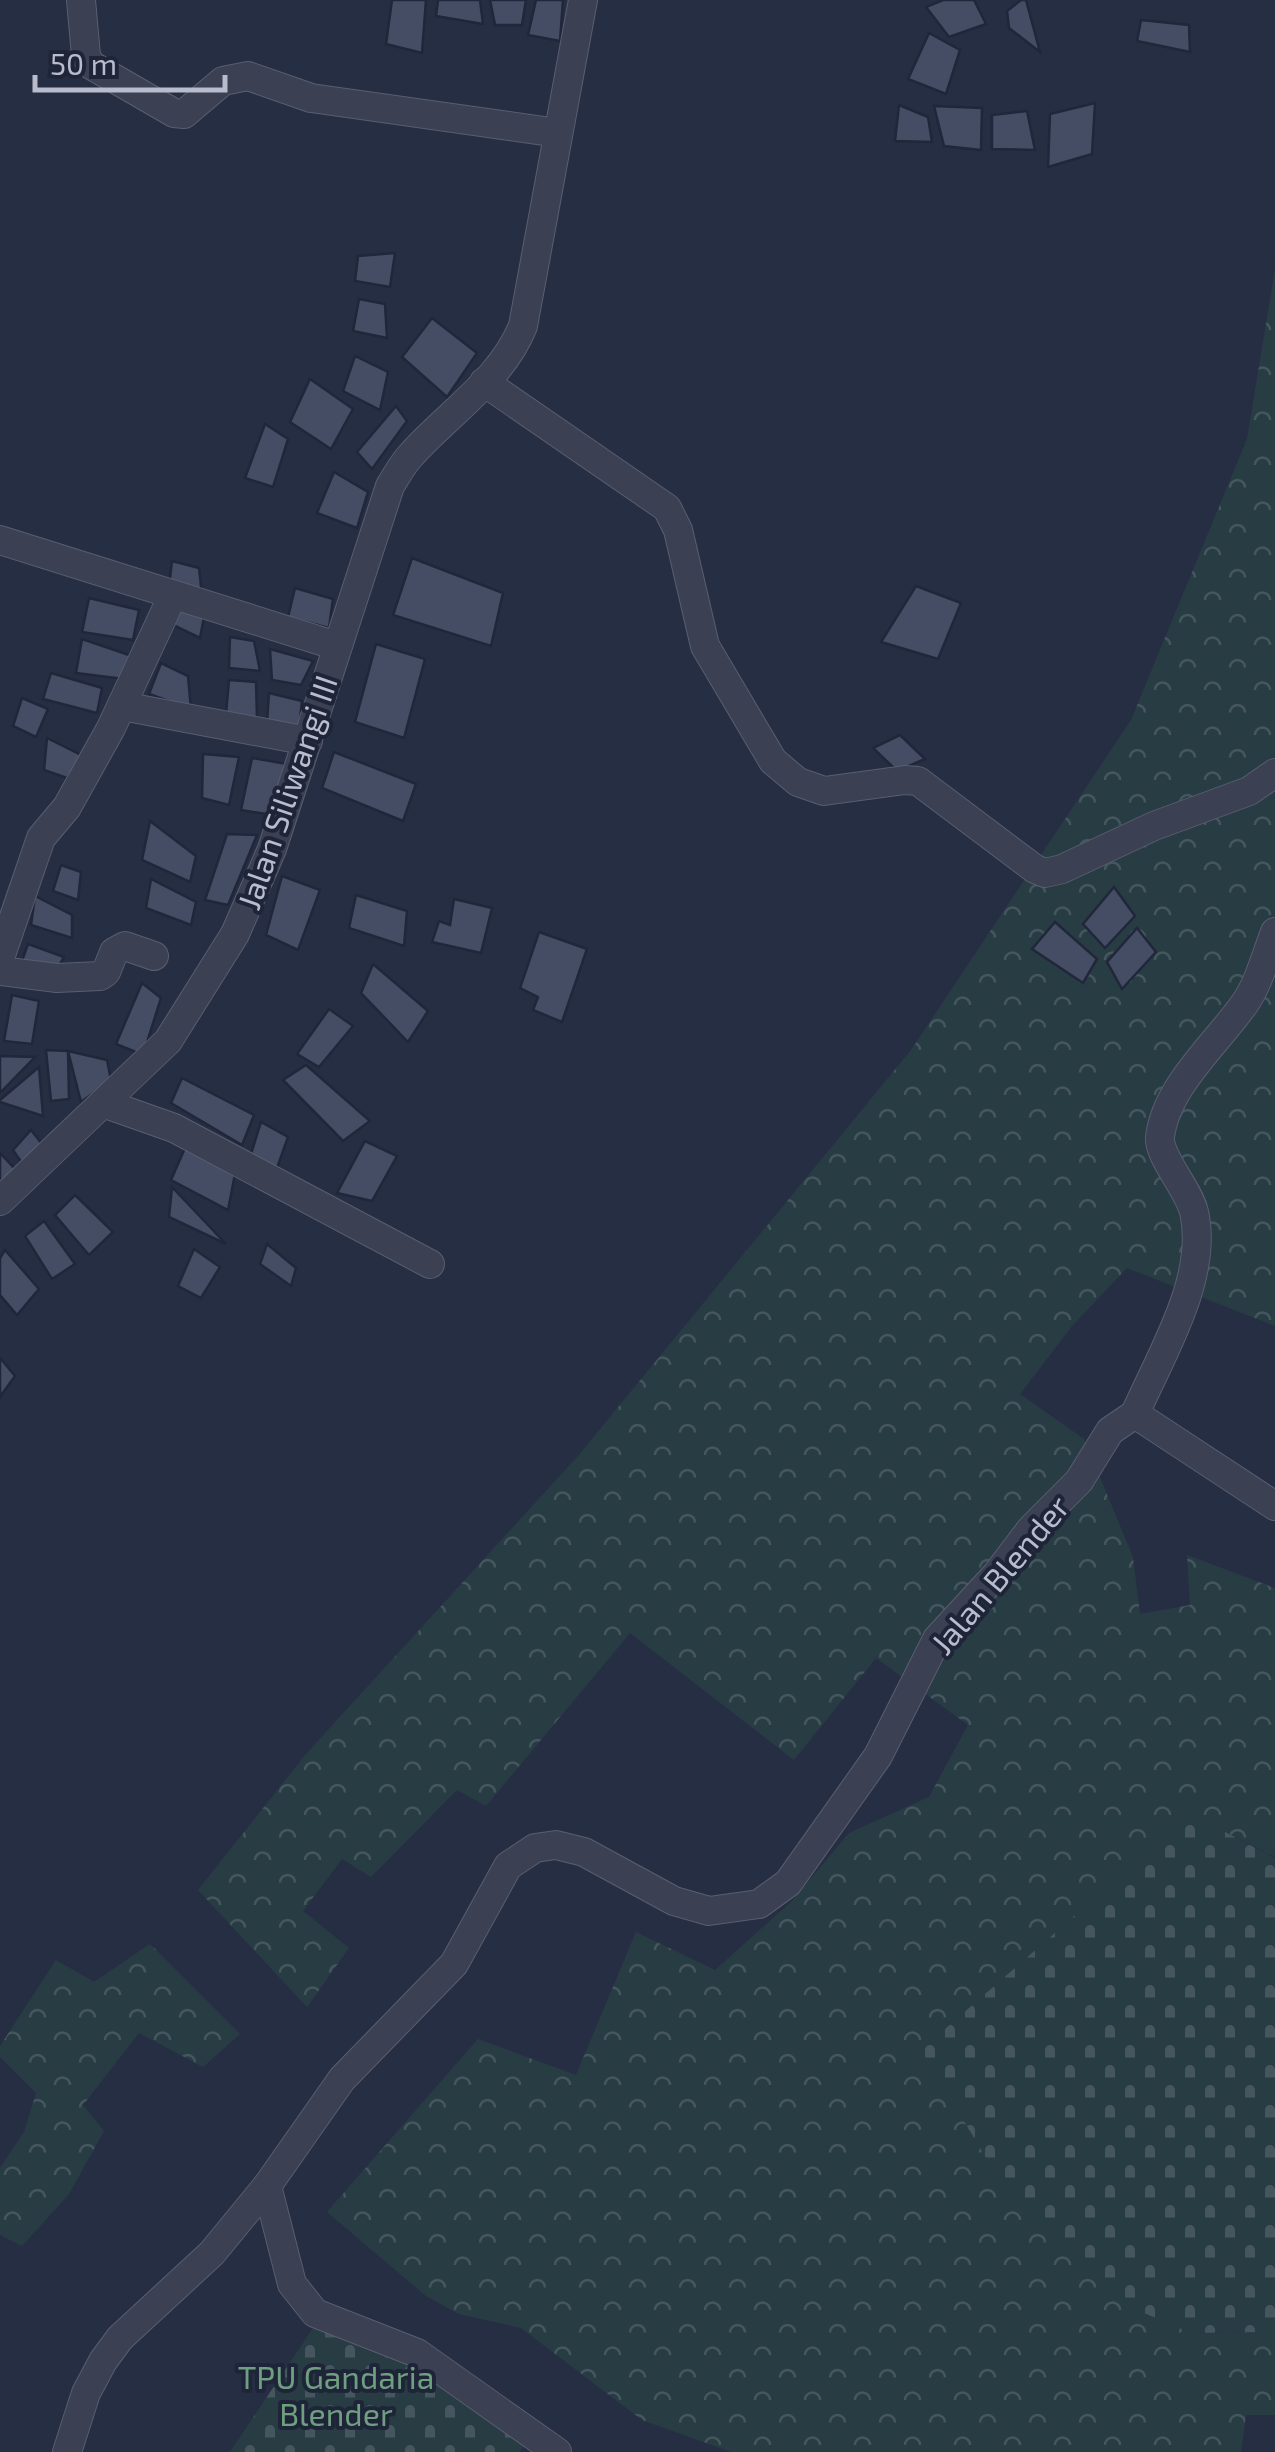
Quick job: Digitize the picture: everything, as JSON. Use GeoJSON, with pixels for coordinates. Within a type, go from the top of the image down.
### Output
{"type":"FeatureCollection","features":[{"type":"Feature","properties":{"kind":"street"},"geometry":{"type":"LineString","coordinates":[[80,0],[86,56],[91,65],[174,114],[184,114],[223,81],[248,76],[311,98],[558,133],[583,0]]}},
{"type":"Feature","properties":{"kind":"street","name":"Jalan Siliwangi III"},"geometry":{"type":"LineString","coordinates":[[0,1202],[168,1041],[234,934],[272,849],[390,486],[410,456],[466,405],[514,350],[523,326],[558,133]]}},
{"type":"Feature","properties":{"kind":"street"},"geometry":{"type":"LineString","coordinates":[[484,382],[668,508],[678,530],[706,646],[773,761],[798,782],[824,791],[918,781],[1035,869],[1045,872],[1154,826],[1262,794],[1275,773]]}},
{"type":"Feature","properties":{"kind":"street"},"geometry":{"type":"LineString","coordinates":[[0,540],[337,646]]}},
{"type":"Feature","properties":{"kind":"street"},"geometry":{"type":"LineString","coordinates":[[0,958],[42,838],[67,807],[122,706],[173,595]]}},
{"type":"Feature","properties":{"kind":"street"},"geometry":{"type":"LineString","coordinates":[[122,706],[308,741]]}},
{"type":"Feature","properties":{"kind":"street"},"geometry":{"type":"LineString","coordinates":[[1275,932],[1248,1000],[1189,1073],[1161,1132],[1161,1147],[1191,1200],[1198,1248],[1192,1282],[1136,1414],[1275,1506]]}},
{"type":"Feature","properties":{"kind":"street"},"geometry":{"type":"LineString","coordinates":[[0,970],[57,978],[100,976],[117,949],[131,946],[154,956]]}},
{"type":"Feature","properties":{"kind":"street"},"geometry":{"type":"LineString","coordinates":[[103,1103],[174,1128],[430,1264]]}},
{"type":"Feature","properties":{"kind":"street","name":"Jalan Blender"},"geometry":{"type":"LineString","coordinates":[[67,2452],[86,2393],[120,2338],[212,2253],[266,2186],[342,2079],[454,1964],[508,1866],[535,1848],[556,1845],[584,1852],[674,1901],[709,1911],[759,1904],[788,1883],[878,1756],[937,1639],[1079,1481],[1110,1431],[1136,1414]]}},
{"type":"Feature","properties":{"kind":"street"},"geometry":{"type":"LineString","coordinates":[[266,2186],[292,2284],[315,2313],[417,2353],[557,2452]]}},
{"type":"Feature","properties":{"kind":"green space"},"geometry":{"type":"Polygon","coordinates":[[[1275,269],[1275,1326],[1127,1268],[1072,1326],[1020,1394],[1084,1439],[1133,1557],[1140,1614],[1190,1605],[1187,1555],[1275,1588],[1275,1857],[1190,1814],[1191,2333],[1275,2332],[1275,2415],[1246,2415],[1241,2452],[731,2452],[642,2420],[521,2328],[459,2314],[426,2296],[327,2212],[478,2039],[576,2075],[636,1932],[715,1970],[792,1901],[849,1833],[929,1797],[968,1725],[876,1658],[794,1760],[630,1633],[486,1806],[457,1790],[371,1877],[342,1859],[303,1911],[349,1948],[307,2007],[198,1890],[306,1754],[578,1456],[911,1050],[1131,720],[1247,439],[1275,269]]]}},
{"type":"Feature","properties":{"kind":"green space"},"geometry":{"type":"Polygon","coordinates":[[[1191,1814],[1275,1858],[1275,2332],[1191,2333],[1116,2301],[1002,2184],[921,2050],[1191,1814]]]}},
{"type":"Feature","properties":{"kind":"green space"},"geometry":{"type":"Polygon","coordinates":[[[150,1944],[240,2034],[203,2067],[139,2033],[83,2105],[104,2131],[69,2194],[22,2246],[0,2235],[0,2168],[24,2132],[36,2093],[0,2057],[0,2046],[56,1960],[94,1982],[150,1944]]]}},
{"type":"Feature","properties":{"kind":"green space","name":"TPU Gandaria Blender"},"geometry":{"type":"Polygon","coordinates":[[[313,2328],[414,2364],[524,2444],[520,2452],[230,2452],[313,2328]]]}},
{"type":"Feature","properties":{"kind":"building"},"geometry":{"type":"Polygon","coordinates":[[[392,0],[426,0],[422,53],[386,44],[392,0]]]}},
{"type":"Feature","properties":{"kind":"building"},"geometry":{"type":"Polygon","coordinates":[[[438,0],[480,0],[483,24],[436,16],[438,0]]]}},
{"type":"Feature","properties":{"kind":"building"},"geometry":{"type":"Polygon","coordinates":[[[490,0],[526,0],[522,25],[495,25],[490,0]]]}},
{"type":"Feature","properties":{"kind":"building"},"geometry":{"type":"Polygon","coordinates":[[[536,0],[563,0],[560,41],[528,35],[536,0]]]}},
{"type":"Feature","properties":{"kind":"building"},"geometry":{"type":"Polygon","coordinates":[[[943,0],[974,0],[986,24],[949,37],[926,7],[943,0]]]}},
{"type":"Feature","properties":{"kind":"building"},"geometry":{"type":"Polygon","coordinates":[[[1026,0],[1040,52],[1009,28],[1007,11],[1026,0]]]}},
{"type":"Feature","properties":{"kind":"building"},"geometry":{"type":"Polygon","coordinates":[[[1141,20],[1189,25],[1190,52],[1137,41],[1141,20]]]}},
{"type":"Feature","properties":{"kind":"building"},"geometry":{"type":"Polygon","coordinates":[[[929,33],[960,50],[946,94],[908,79],[929,33]]]}},
{"type":"Feature","properties":{"kind":"building"},"geometry":{"type":"Polygon","coordinates":[[[1095,103],[1092,154],[1048,167],[1050,114],[1095,103]]]}},
{"type":"Feature","properties":{"kind":"building"},"geometry":{"type":"Polygon","coordinates":[[[899,105],[928,117],[932,142],[895,141],[899,105]]]}},
{"type":"Feature","properties":{"kind":"building"},"geometry":{"type":"Polygon","coordinates":[[[934,106],[982,108],[981,150],[944,146],[934,106]]]}},
{"type":"Feature","properties":{"kind":"building"},"geometry":{"type":"Polygon","coordinates":[[[1027,111],[1035,150],[992,149],[992,115],[1027,111]]]}},
{"type":"Feature","properties":{"kind":"building"},"geometry":{"type":"Polygon","coordinates":[[[395,253],[390,287],[355,281],[358,256],[395,253]]]}},
{"type":"Feature","properties":{"kind":"building"},"geometry":{"type":"Polygon","coordinates":[[[359,299],[385,304],[387,338],[353,331],[359,299]]]}},
{"type":"Feature","properties":{"kind":"building"},"geometry":{"type":"Polygon","coordinates":[[[432,318],[477,353],[447,397],[402,357],[432,318]]]}},
{"type":"Feature","properties":{"kind":"building"},"geometry":{"type":"Polygon","coordinates":[[[355,356],[388,372],[380,410],[343,391],[355,356]]]}},
{"type":"Feature","properties":{"kind":"building"},"geometry":{"type":"Polygon","coordinates":[[[310,379],[353,409],[331,449],[290,422],[310,379]]]}},
{"type":"Feature","properties":{"kind":"building"},"geometry":{"type":"Polygon","coordinates":[[[396,406],[407,421],[372,469],[357,452],[396,406]]]}},
{"type":"Feature","properties":{"kind":"building"},"geometry":{"type":"Polygon","coordinates":[[[265,424],[288,439],[273,487],[245,478],[265,424]]]}},
{"type":"Feature","properties":{"kind":"building"},"geometry":{"type":"Polygon","coordinates":[[[334,472],[368,492],[357,528],[317,513],[334,472]]]}},
{"type":"Feature","properties":{"kind":"building"},"geometry":{"type":"Polygon","coordinates":[[[412,558],[503,593],[491,646],[393,615],[412,558]]]}},
{"type":"Feature","properties":{"kind":"building"},"geometry":{"type":"Polygon","coordinates":[[[172,561],[199,568],[202,595],[169,586],[172,561]]]}},
{"type":"Feature","properties":{"kind":"building"},"geometry":{"type":"Polygon","coordinates":[[[916,586],[961,603],[938,659],[881,642],[916,586]]]}},
{"type":"Feature","properties":{"kind":"building"},"geometry":{"type":"Polygon","coordinates":[[[295,588],[333,599],[329,628],[288,617],[295,588]]]}},
{"type":"Feature","properties":{"kind":"building"},"geometry":{"type":"Polygon","coordinates":[[[89,598],[139,610],[133,640],[82,632],[89,598]]]}},
{"type":"Feature","properties":{"kind":"building"},"geometry":{"type":"Polygon","coordinates":[[[177,608],[205,612],[200,638],[171,624],[177,608]]]}},
{"type":"Feature","properties":{"kind":"building"},"geometry":{"type":"Polygon","coordinates":[[[230,637],[254,641],[260,671],[229,668],[230,637]]]}},
{"type":"Feature","properties":{"kind":"building"},"geometry":{"type":"Polygon","coordinates":[[[82,639],[132,656],[124,679],[76,673],[82,639]]]}},
{"type":"Feature","properties":{"kind":"building"},"geometry":{"type":"Polygon","coordinates":[[[376,644],[425,659],[404,738],[355,722],[376,644]]]}},
{"type":"Feature","properties":{"kind":"building"},"geometry":{"type":"Polygon","coordinates":[[[270,649],[313,661],[301,685],[272,680],[270,649]]]}},
{"type":"Feature","properties":{"kind":"building"},"geometry":{"type":"Polygon","coordinates":[[[161,663],[188,676],[191,709],[149,694],[161,663]]]}},
{"type":"Feature","properties":{"kind":"building"},"geometry":{"type":"Polygon","coordinates":[[[51,673],[102,688],[97,713],[43,699],[51,673]]]}},
{"type":"Feature","properties":{"kind":"building"},"geometry":{"type":"Polygon","coordinates":[[[229,680],[256,682],[257,719],[226,714],[229,680]]]}},
{"type":"Feature","properties":{"kind":"building"},"geometry":{"type":"Polygon","coordinates":[[[269,693],[302,701],[299,729],[267,722],[269,693]]]}},
{"type":"Feature","properties":{"kind":"building"},"geometry":{"type":"Polygon","coordinates":[[[22,698],[48,709],[36,737],[13,726],[22,698]]]}},
{"type":"Feature","properties":{"kind":"building"},"geometry":{"type":"Polygon","coordinates":[[[900,735],[925,759],[897,771],[873,748],[900,735]]]}},
{"type":"Feature","properties":{"kind":"building"},"geometry":{"type":"Polygon","coordinates":[[[47,738],[83,756],[67,778],[44,770],[47,738]]]}},
{"type":"Feature","properties":{"kind":"building"},"geometry":{"type":"Polygon","coordinates":[[[334,752],[416,784],[403,821],[322,788],[334,752]]]}},
{"type":"Feature","properties":{"kind":"building"},"geometry":{"type":"Polygon","coordinates":[[[203,754],[239,757],[229,805],[202,798],[203,754]]]}},
{"type":"Feature","properties":{"kind":"building"},"geometry":{"type":"Polygon","coordinates":[[[252,758],[287,764],[272,815],[241,810],[252,758]]]}},
{"type":"Feature","properties":{"kind":"building"},"geometry":{"type":"Polygon","coordinates":[[[150,821],[196,856],[190,882],[142,860],[150,821]]]}},
{"type":"Feature","properties":{"kind":"building"},"geometry":{"type":"Polygon","coordinates":[[[227,834],[257,835],[228,905],[205,900],[227,834]]]}},
{"type":"Feature","properties":{"kind":"building"},"geometry":{"type":"Polygon","coordinates":[[[61,865],[81,872],[78,900],[53,891],[61,865]]]}},
{"type":"Feature","properties":{"kind":"building"},"geometry":{"type":"Polygon","coordinates":[[[282,876],[320,890],[298,950],[266,935],[282,876]]]}},
{"type":"Feature","properties":{"kind":"building"},"geometry":{"type":"Polygon","coordinates":[[[151,879],[196,902],[191,925],[146,908],[151,879]]]}},
{"type":"Feature","properties":{"kind":"building"},"geometry":{"type":"Polygon","coordinates":[[[1114,887],[1135,916],[1105,948],[1083,924],[1114,887]]]}},
{"type":"Feature","properties":{"kind":"building"},"geometry":{"type":"Polygon","coordinates":[[[356,895],[407,911],[404,946],[349,928],[356,895]]]}},
{"type":"Feature","properties":{"kind":"building"},"geometry":{"type":"Polygon","coordinates":[[[35,896],[72,915],[72,938],[31,925],[35,896]]]}},
{"type":"Feature","properties":{"kind":"building"},"geometry":{"type":"Polygon","coordinates":[[[454,899],[492,908],[481,953],[432,942],[439,921],[450,925],[454,899]]]}},
{"type":"Feature","properties":{"kind":"building"},"geometry":{"type":"Polygon","coordinates":[[[1055,922],[1097,959],[1083,983],[1032,949],[1055,922]]]}},
{"type":"Feature","properties":{"kind":"building"},"geometry":{"type":"Polygon","coordinates":[[[1137,928],[1156,952],[1122,989],[1107,962],[1137,928]]]}},
{"type":"Feature","properties":{"kind":"building"},"geometry":{"type":"Polygon","coordinates":[[[539,932],[587,949],[562,1022],[533,1010],[538,997],[520,988],[539,932]]]}},
{"type":"Feature","properties":{"kind":"building"},"geometry":{"type":"Polygon","coordinates":[[[28,944],[64,957],[56,971],[20,966],[28,944]]]}},
{"type":"Feature","properties":{"kind":"building"},"geometry":{"type":"Polygon","coordinates":[[[373,964],[428,1011],[408,1042],[361,993],[373,964]]]}},
{"type":"Feature","properties":{"kind":"building"},"geometry":{"type":"Polygon","coordinates":[[[142,983],[161,998],[143,1055],[116,1044],[142,983]]]}},
{"type":"Feature","properties":{"kind":"building"},"geometry":{"type":"Polygon","coordinates":[[[12,995],[39,1001],[32,1044],[4,1041],[12,995]]]}},
{"type":"Feature","properties":{"kind":"building"},"geometry":{"type":"Polygon","coordinates":[[[329,1009],[353,1026],[319,1067],[297,1054],[329,1009]]]}},
{"type":"Feature","properties":{"kind":"building"},"geometry":{"type":"Polygon","coordinates":[[[46,1050],[68,1051],[69,1099],[51,1101],[46,1050]]]}},
{"type":"Feature","properties":{"kind":"building"},"geometry":{"type":"Polygon","coordinates":[[[68,1051],[107,1060],[111,1080],[81,1102],[68,1051]]]}},
{"type":"Feature","properties":{"kind":"building"},"geometry":{"type":"Polygon","coordinates":[[[0,1056],[35,1057],[0,1093],[0,1056]]]}},
{"type":"Feature","properties":{"kind":"building"},"geometry":{"type":"Polygon","coordinates":[[[306,1065],[370,1121],[343,1141],[283,1080],[306,1065]]]}},
{"type":"Feature","properties":{"kind":"building"},"geometry":{"type":"Polygon","coordinates":[[[39,1067],[43,1116],[0,1102],[0,1100],[39,1067]]]}},
{"type":"Feature","properties":{"kind":"building"},"geometry":{"type":"Polygon","coordinates":[[[182,1078],[254,1115],[242,1145],[171,1103],[182,1078]]]}},
{"type":"Feature","properties":{"kind":"building"},"geometry":{"type":"Polygon","coordinates":[[[261,1122],[288,1137],[277,1168],[251,1154],[261,1122]]]}},
{"type":"Feature","properties":{"kind":"building"},"geometry":{"type":"Polygon","coordinates":[[[31,1130],[46,1149],[24,1166],[13,1150],[31,1130]]]}},
{"type":"Feature","properties":{"kind":"building"},"geometry":{"type":"Polygon","coordinates":[[[365,1141],[397,1156],[372,1201],[337,1193],[365,1141]]]}},
{"type":"Feature","properties":{"kind":"building"},"geometry":{"type":"Polygon","coordinates":[[[185,1148],[235,1174],[228,1210],[171,1180],[185,1148]]]}},
{"type":"Feature","properties":{"kind":"building"},"geometry":{"type":"Polygon","coordinates":[[[0,1153],[17,1171],[0,1184],[0,1153]]]}},
{"type":"Feature","properties":{"kind":"building"},"geometry":{"type":"Polygon","coordinates":[[[172,1187],[226,1244],[169,1217],[172,1187]]]}},
{"type":"Feature","properties":{"kind":"building"},"geometry":{"type":"Polygon","coordinates":[[[75,1195],[113,1232],[89,1255],[55,1215],[75,1195]]]}},
{"type":"Feature","properties":{"kind":"building"},"geometry":{"type":"Polygon","coordinates":[[[44,1221],[75,1264],[52,1279],[25,1236],[44,1221]]]}},
{"type":"Feature","properties":{"kind":"building"},"geometry":{"type":"Polygon","coordinates":[[[267,1244],[296,1268],[291,1286],[260,1264],[267,1244]]]}},
{"type":"Feature","properties":{"kind":"building"},"geometry":{"type":"Polygon","coordinates":[[[194,1249],[220,1267],[201,1298],[178,1286],[194,1249]]]}},
{"type":"Feature","properties":{"kind":"building"},"geometry":{"type":"Polygon","coordinates":[[[5,1250],[39,1289],[17,1315],[0,1295],[0,1258],[5,1250]]]}},
{"type":"Feature","properties":{"kind":"building"},"geometry":{"type":"Polygon","coordinates":[[[0,1360],[15,1376],[0,1397],[0,1360]]]}}]}
